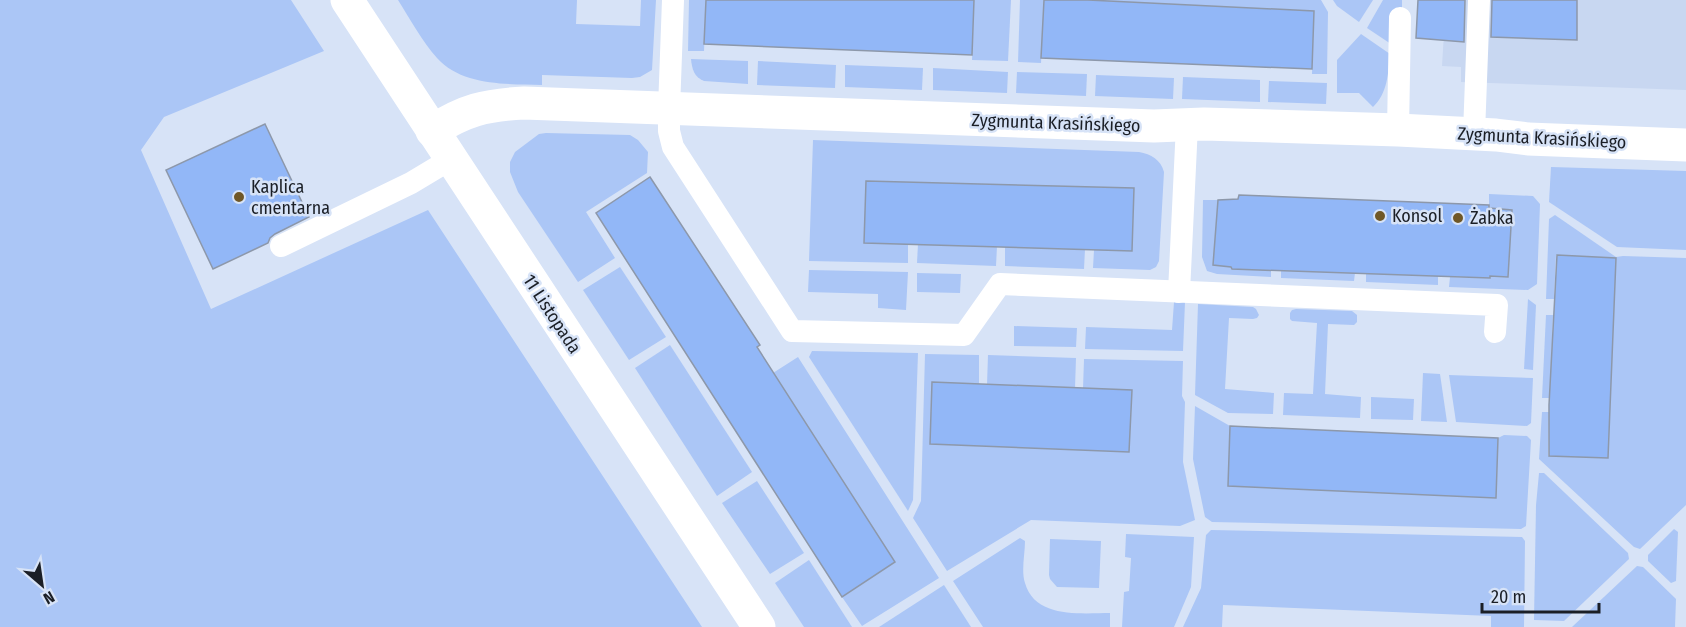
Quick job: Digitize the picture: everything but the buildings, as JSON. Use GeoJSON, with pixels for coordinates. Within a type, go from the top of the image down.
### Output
{"type":"FeatureCollection","features":[{"type":"Feature","properties":{"kind":"street","name":"11 Listopada"},"geometry":{"type":"LineString","coordinates":[[346,0],[759,627]]}},
{"type":"Feature","properties":{"kind":"street","name":"Zygmunta Krasińskiego"},"geometry":{"type":"LineString","coordinates":[[432,130],[472,110],[500,104],[550,104],[1143,126],[1398,130],[1474,133],[1528,139],[1686,145]]}},
{"type":"Feature","properties":{"kind":"lane"},"geometry":{"type":"LineString","coordinates":[[673,0],[669,109],[669,131],[673,147],[792,332],[964,334],[1000,284],[1497,305],[1495,332]]}},
{"type":"Feature","properties":{"kind":"lane"},"geometry":{"type":"LineString","coordinates":[[1474,133],[1479,0]]}},
{"type":"Feature","properties":{"kind":"lane"},"geometry":{"type":"LineString","coordinates":[[1398,130],[1400,18]]}},
{"type":"Feature","properties":{"kind":"lane"},"geometry":{"type":"LineString","coordinates":[[1179,292],[1187,125]]}},
{"type":"Feature","properties":{"kind":"lane"},"geometry":{"type":"LineString","coordinates":[[281,246],[411,183],[451,159]]}},
{"type":"Feature","properties":{"kind":"shaded area"},"geometry":{"type":"Polygon","coordinates":[[[0,0],[291,0],[324,51],[164,117],[141,150],[211,309],[428,210],[702,627],[0,627],[0,0]]]}},
{"type":"Feature","properties":{"kind":"shaded area"},"geometry":{"type":"Polygon","coordinates":[[[398,0],[577,0],[576,24],[640,26],[641,0],[656,0],[652,70],[640,77],[632,78],[542,75],[542,85],[472,79],[447,67],[437,58],[398,0]]]}},
{"type":"Feature","properties":{"kind":"shaded area"},"geometry":{"type":"Polygon","coordinates":[[[689,0],[706,0],[704,51],[688,51],[689,0]]]}},
{"type":"Feature","properties":{"kind":"shaded area"},"geometry":{"type":"Polygon","coordinates":[[[974,0],[1011,0],[1008,61],[972,60],[974,0]]]}},
{"type":"Feature","properties":{"kind":"shaded area"},"geometry":{"type":"Polygon","coordinates":[[[1020,0],[1044,0],[1041,63],[1018,62],[1020,0]]]}},
{"type":"Feature","properties":{"kind":"shaded area"},"geometry":{"type":"Polygon","coordinates":[[[1088,0],[1321,0],[1328,12],[1327,74],[1312,74],[1314,11],[1088,0]]]}},
{"type":"Feature","properties":{"kind":"shaded area"},"geometry":{"type":"Polygon","coordinates":[[[1333,0],[1373,0],[1359,22],[1337,6],[1333,0]]]}},
{"type":"Feature","properties":{"kind":"shaded area"},"geometry":{"type":"Polygon","coordinates":[[[1383,0],[1402,0],[1402,10],[1393,10],[1391,44],[1367,28],[1383,0]]]}},
{"type":"Feature","properties":{"kind":"shaded area"},"geometry":{"type":"Polygon","coordinates":[[[1446,0],[1686,0],[1686,90],[1461,82],[1461,67],[1442,66],[1446,0]]]}},
{"type":"Feature","properties":{"kind":"shaded area"},"geometry":{"type":"Polygon","coordinates":[[[1361,34],[1390,54],[1384,89],[1373,107],[1359,93],[1337,93],[1337,60],[1361,34]]]}},
{"type":"Feature","properties":{"kind":"shaded area"},"geometry":{"type":"Polygon","coordinates":[[[691,59],[748,61],[748,84],[704,81],[694,72],[691,59]]]}},
{"type":"Feature","properties":{"kind":"shaded area"},"geometry":{"type":"Polygon","coordinates":[[[758,61],[836,65],[835,88],[757,85],[758,61]]]}},
{"type":"Feature","properties":{"kind":"shaded area"},"geometry":{"type":"Polygon","coordinates":[[[845,65],[923,68],[922,90],[845,87],[845,65]]]}},
{"type":"Feature","properties":{"kind":"shaded area"},"geometry":{"type":"Polygon","coordinates":[[[933,68],[1008,72],[1007,93],[933,90],[933,68]]]}},
{"type":"Feature","properties":{"kind":"shaded area"},"geometry":{"type":"Polygon","coordinates":[[[1017,72],[1087,74],[1086,96],[1016,93],[1017,72]]]}},
{"type":"Feature","properties":{"kind":"shaded area"},"geometry":{"type":"Polygon","coordinates":[[[1096,75],[1174,78],[1173,99],[1095,96],[1096,75]]]}},
{"type":"Feature","properties":{"kind":"shaded area"},"geometry":{"type":"Polygon","coordinates":[[[1183,77],[1260,80],[1260,102],[1182,99],[1183,77]]]}},
{"type":"Feature","properties":{"kind":"shaded area"},"geometry":{"type":"Polygon","coordinates":[[[1269,81],[1327,83],[1326,104],[1268,102],[1269,81]]]}},
{"type":"Feature","properties":{"kind":"shaded area"},"geometry":{"type":"Polygon","coordinates":[[[539,134],[630,135],[638,140],[648,152],[647,173],[586,212],[615,258],[578,282],[518,192],[510,172],[510,162],[515,152],[539,134]]]}},
{"type":"Feature","properties":{"kind":"shaded area"},"geometry":{"type":"Polygon","coordinates":[[[813,140],[1148,154],[1158,161],[1164,172],[1159,261],[1156,267],[1150,270],[1093,268],[1094,250],[1132,250],[1134,188],[867,181],[865,242],[908,244],[908,263],[809,261],[813,140]]]}},
{"type":"Feature","properties":{"kind":"shaded area"},"geometry":{"type":"Polygon","coordinates":[[[1551,167],[1686,171],[1686,250],[1617,247],[1549,202],[1551,167]]]}},
{"type":"Feature","properties":{"kind":"shaded area"},"geometry":{"type":"Polygon","coordinates":[[[1489,194],[1533,196],[1540,204],[1537,284],[1528,290],[1449,287],[1450,277],[1508,277],[1512,210],[1489,208],[1489,194]]]}},
{"type":"Feature","properties":{"kind":"shaded area"},"geometry":{"type":"Polygon","coordinates":[[[1203,200],[1218,200],[1214,265],[1271,270],[1271,277],[1217,274],[1207,271],[1202,257],[1203,200]]]}},
{"type":"Feature","properties":{"kind":"shaded area"},"geometry":{"type":"Polygon","coordinates":[[[1555,215],[1616,257],[1686,258],[1686,505],[1640,549],[1634,547],[1539,459],[1542,412],[1549,412],[1548,456],[1608,458],[1616,258],[1556,255],[1554,299],[1546,299],[1549,219],[1555,215]]]}},
{"type":"Feature","properties":{"kind":"shaded area"},"geometry":{"type":"Polygon","coordinates":[[[918,244],[997,246],[996,266],[917,263],[918,244]]]}},
{"type":"Feature","properties":{"kind":"shaded area"},"geometry":{"type":"Polygon","coordinates":[[[1005,247],[1085,249],[1084,269],[1005,266],[1005,247]]]}},
{"type":"Feature","properties":{"kind":"shaded area"},"geometry":{"type":"Polygon","coordinates":[[[620,267],[666,337],[629,360],[583,290],[620,267]]]}},
{"type":"Feature","properties":{"kind":"shaded area"},"geometry":{"type":"Polygon","coordinates":[[[809,270],[908,272],[906,310],[878,308],[878,294],[808,292],[809,270]]]}},
{"type":"Feature","properties":{"kind":"shaded area"},"geometry":{"type":"Polygon","coordinates":[[[1281,270],[1355,273],[1354,281],[1281,278],[1281,270]]]}},
{"type":"Feature","properties":{"kind":"shaded area"},"geometry":{"type":"Polygon","coordinates":[[[917,273],[961,274],[960,293],[917,292],[917,273]]]}},
{"type":"Feature","properties":{"kind":"shaded area"},"geometry":{"type":"Polygon","coordinates":[[[1366,273],[1438,276],[1438,285],[1366,282],[1366,273]]]}},
{"type":"Feature","properties":{"kind":"shaded area"},"geometry":{"type":"Polygon","coordinates":[[[1528,299],[1536,305],[1533,370],[1524,369],[1528,299]]]}},
{"type":"Feature","properties":{"kind":"shaded area"},"geometry":{"type":"Polygon","coordinates":[[[1174,302],[1185,302],[1183,351],[1085,349],[1086,327],[1172,330],[1174,302]]]}},
{"type":"Feature","properties":{"kind":"shaded area"},"geometry":{"type":"Polygon","coordinates":[[[1198,304],[1256,309],[1259,315],[1257,318],[1229,318],[1225,389],[1274,393],[1273,414],[1228,413],[1195,395],[1198,304]]]}},
{"type":"Feature","properties":{"kind":"shaded area"},"geometry":{"type":"Polygon","coordinates":[[[1296,309],[1352,311],[1357,315],[1357,322],[1354,325],[1328,324],[1325,394],[1361,397],[1360,418],[1283,415],[1284,393],[1313,394],[1317,323],[1292,321],[1290,313],[1296,309]]]}},
{"type":"Feature","properties":{"kind":"shaded area"},"geometry":{"type":"Polygon","coordinates":[[[1546,315],[1553,315],[1550,398],[1542,398],[1546,315]]]}},
{"type":"Feature","properties":{"kind":"shaded area"},"geometry":{"type":"Polygon","coordinates":[[[1014,326],[1077,328],[1076,347],[1014,346],[1014,326]]]}},
{"type":"Feature","properties":{"kind":"shaded area"},"geometry":{"type":"Polygon","coordinates":[[[670,345],[752,472],[717,496],[635,368],[670,345]]]}},
{"type":"Feature","properties":{"kind":"shaded area"},"geometry":{"type":"Polygon","coordinates":[[[812,351],[918,353],[913,500],[908,511],[809,357],[812,351]]]}},
{"type":"Feature","properties":{"kind":"shaded area"},"geometry":{"type":"Polygon","coordinates":[[[925,354],[979,355],[979,384],[932,383],[930,444],[1128,452],[1083,389],[1084,359],[1183,361],[1182,396],[1185,402],[1183,462],[1195,520],[1180,526],[1031,520],[947,571],[913,518],[921,501],[925,354]]]}},
{"type":"Feature","properties":{"kind":"shaded area"},"geometry":{"type":"Polygon","coordinates":[[[988,355],[1076,358],[1075,388],[987,385],[988,355]]]}},
{"type":"Feature","properties":{"kind":"shaded area"},"geometry":{"type":"Polygon","coordinates":[[[798,357],[939,578],[862,626],[842,597],[895,562],[786,394],[733,427],[720,407],[798,357]]]}},
{"type":"Feature","properties":{"kind":"shaded area"},"geometry":{"type":"Polygon","coordinates":[[[1423,373],[1440,374],[1447,422],[1421,421],[1423,373]]]}},
{"type":"Feature","properties":{"kind":"shaded area"},"geometry":{"type":"Polygon","coordinates":[[[1449,375],[1533,378],[1531,423],[1527,426],[1456,422],[1449,375]]]}},
{"type":"Feature","properties":{"kind":"shaded area"},"geometry":{"type":"Polygon","coordinates":[[[1371,397],[1414,399],[1413,420],[1371,419],[1371,397]]]}},
{"type":"Feature","properties":{"kind":"shaded area"},"geometry":{"type":"Polygon","coordinates":[[[1195,406],[1230,426],[1228,486],[1496,498],[1498,438],[1504,435],[1527,436],[1531,440],[1526,526],[1521,529],[1212,522],[1205,517],[1193,459],[1195,406]]]}},
{"type":"Feature","properties":{"kind":"shaded area"},"geometry":{"type":"Polygon","coordinates":[[[1539,473],[1544,473],[1628,553],[1629,559],[1564,621],[1534,620],[1536,505],[1539,473]]]}},
{"type":"Feature","properties":{"kind":"shaded area"},"geometry":{"type":"Polygon","coordinates":[[[757,481],[804,553],[770,574],[722,503],[757,481]]]}},
{"type":"Feature","properties":{"kind":"shaded area"},"geometry":{"type":"Polygon","coordinates":[[[1674,529],[1678,532],[1676,581],[1671,583],[1648,561],[1648,555],[1674,529]]]}},
{"type":"Feature","properties":{"kind":"shaded area"},"geometry":{"type":"Polygon","coordinates":[[[1211,530],[1522,537],[1525,541],[1524,627],[1491,627],[1491,616],[1223,605],[1222,627],[1183,627],[1201,588],[1206,535],[1211,530]]]}},
{"type":"Feature","properties":{"kind":"shaded area"},"geometry":{"type":"Polygon","coordinates":[[[1126,534],[1194,537],[1191,587],[1174,627],[1122,627],[1124,592],[1129,591],[1131,558],[1125,557],[1126,534]]]}},
{"type":"Feature","properties":{"kind":"shaded area"},"geometry":{"type":"Polygon","coordinates":[[[1020,538],[1025,541],[1023,568],[1025,583],[1030,595],[1039,603],[1061,612],[1110,613],[1110,627],[983,627],[953,581],[1020,538]]]}},
{"type":"Feature","properties":{"kind":"shaded area"},"geometry":{"type":"Polygon","coordinates":[[[1050,539],[1101,541],[1099,588],[1057,587],[1049,575],[1050,539]]]}},
{"type":"Feature","properties":{"kind":"shaded area"},"geometry":{"type":"Polygon","coordinates":[[[809,560],[852,627],[804,627],[775,583],[809,560]]]}},
{"type":"Feature","properties":{"kind":"shaded area"},"geometry":{"type":"Polygon","coordinates":[[[1637,566],[1643,567],[1676,599],[1675,627],[1572,627],[1637,566]]]}},
{"type":"Feature","properties":{"kind":"shaded area"},"geometry":{"type":"Polygon","coordinates":[[[944,585],[971,627],[879,627],[944,585]]]}},
{"type":"Feature","properties":{"kind":"place","name":"Kaplica cmentarna"},"geometry":{"type":"Point","coordinates":[239,197]}},
{"type":"Feature","properties":{"kind":"place","name":"Konsol"},"geometry":{"type":"Point","coordinates":[1380,216]}},
{"type":"Feature","properties":{"kind":"place","name":"Żabka"},"geometry":{"type":"Point","coordinates":[1458,218]}}]}
